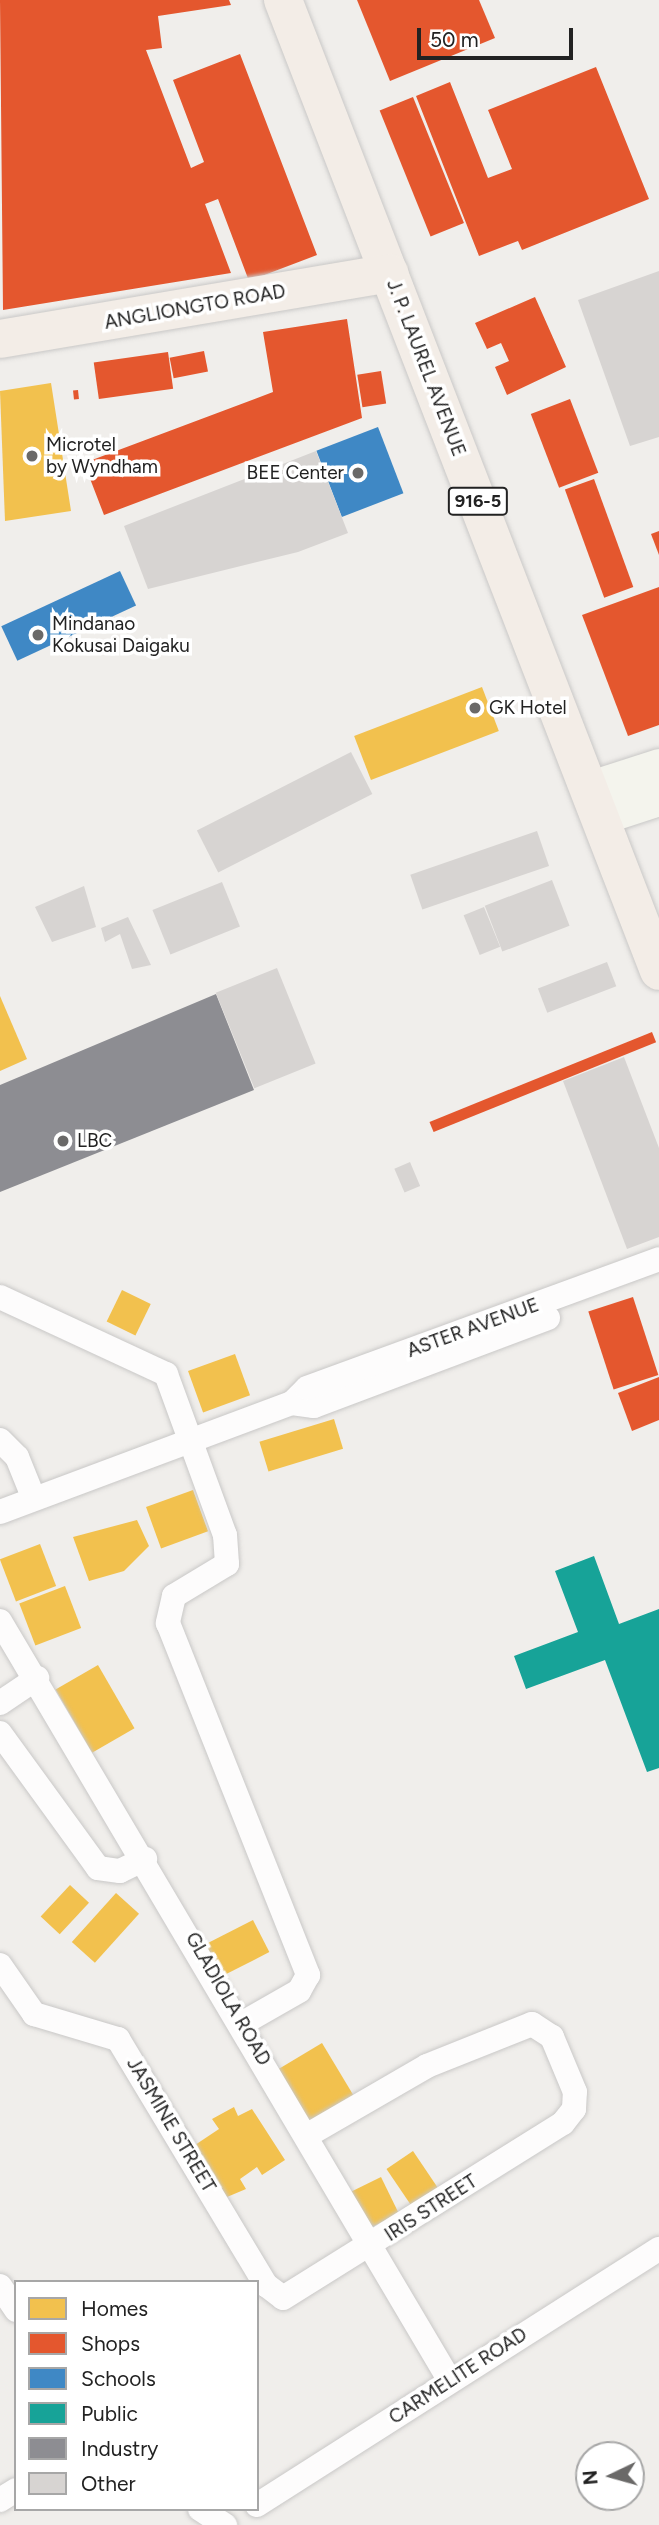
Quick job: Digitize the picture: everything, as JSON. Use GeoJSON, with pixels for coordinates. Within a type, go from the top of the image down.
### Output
{"type":"FeatureCollection","features":[{"type":"Feature","properties":{"kind":"main road","name":"J. P. LAUREL AVENUE"},"geometry":{"type":"LineString","coordinates":[[283,0],[659,971]]}},
{"type":"Feature","properties":{"kind":"main road","name":"ANGLIONGTO ROAD"},"geometry":{"type":"LineString","coordinates":[[0,339],[389,273]]}},
{"type":"Feature","properties":{"kind":"street"},"geometry":{"type":"LineString","coordinates":[[594,803],[659,766]]}},
{"type":"Feature","properties":{"kind":"street"},"geometry":{"type":"LineString","coordinates":[[594,803],[659,798]]}},
{"type":"Feature","properties":{"kind":"street","name":"ASTER AVENUE"},"geometry":{"type":"LineString","coordinates":[[0,1512],[292,1403],[307,1388],[344,1385],[572,1300],[659,1259]]}},
{"type":"Feature","properties":{"kind":"street","name":"ASTER AVENUE"},"geometry":{"type":"LineString","coordinates":[[572,1300],[659,1276]]}},
{"type":"Feature","properties":{"kind":"street"},"geometry":{"type":"LineString","coordinates":[[0,1297],[158,1368],[191,1439],[229,1555],[221,1571],[174,1596],[168,1623],[309,1975],[299,1991],[243,2023]]}},
{"type":"Feature","properties":{"kind":"street"},"geometry":{"type":"LineString","coordinates":[[0,1440],[17,1457],[34,1499]]}},
{"type":"Feature","properties":{"kind":"street","name":"GLADIOLA ROAD"},"geometry":{"type":"LineString","coordinates":[[0,1622],[37,1678],[243,2023],[450,2381]]}},
{"type":"Feature","properties":{"kind":"street"},"geometry":{"type":"LineString","coordinates":[[0,1703],[37,1678]]}},
{"type":"Feature","properties":{"kind":"street"},"geometry":{"type":"LineString","coordinates":[[0,1733],[97,1868],[120,1871],[145,1858]]}},
{"type":"Feature","properties":{"kind":"street","name":"JASMINE STREET"},"geometry":{"type":"LineString","coordinates":[[0,1965],[34,2014],[118,2039],[266,2285],[283,2298]]}},
{"type":"Feature","properties":{"kind":"street","name":"IRIS STREET"},"geometry":{"type":"LineString","coordinates":[[283,2298],[372,2246],[563,2123],[574,2109],[575,2092],[552,2036],[532,2024],[427,2066],[307,2135]]}},
{"type":"Feature","properties":{"kind":"street","name":"CARMELITE ROAD"},"geometry":{"type":"LineString","coordinates":[[259,2504],[659,2249]]}},
{"type":"Feature","properties":{"kind":"street"},"geometry":{"type":"LineString","coordinates":[[0,2286],[14,2307]]}},
{"type":"Feature","properties":{"kind":"street"},"geometry":{"type":"LineString","coordinates":[[203,2511],[226,2525],[248,2511]]}},
{"type":"Feature","properties":{"kind":"building: Homes","name":"Microtel by Wyndham"},"geometry":{"type":"Polygon","coordinates":[[[51,383],[71,511],[5,521],[0,391],[51,383]]]}},
{"type":"Feature","properties":{"kind":"building: Homes"},"geometry":{"type":"Polygon","coordinates":[[[482,687],[499,731],[371,780],[354,736],[482,687]]]}},
{"type":"Feature","properties":{"kind":"building: Homes"},"geometry":{"type":"Polygon","coordinates":[[[0,996],[27,1059],[0,1071],[0,996]]]}},
{"type":"Feature","properties":{"kind":"building: Homes"},"geometry":{"type":"Polygon","coordinates":[[[122,1290],[151,1304],[135,1335],[107,1321],[122,1290]]]}},
{"type":"Feature","properties":{"kind":"building: Homes"},"geometry":{"type":"Polygon","coordinates":[[[235,1354],[250,1395],[203,1412],[188,1371],[235,1354]]]}},
{"type":"Feature","properties":{"kind":"building: Homes"},"geometry":{"type":"Polygon","coordinates":[[[334,1419],[343,1449],[268,1471],[259,1442],[334,1419]]]}},
{"type":"Feature","properties":{"kind":"building: Homes"},"geometry":{"type":"Polygon","coordinates":[[[193,1490],[208,1531],[161,1548],[146,1507],[193,1490]]]}},
{"type":"Feature","properties":{"kind":"building: Homes"},"geometry":{"type":"Polygon","coordinates":[[[137,1520],[149,1546],[124,1571],[89,1581],[73,1537],[137,1520]]]}},
{"type":"Feature","properties":{"kind":"building: Homes"},"geometry":{"type":"Polygon","coordinates":[[[40,1544],[56,1586],[16,1601],[0,1559],[40,1544]]]}},
{"type":"Feature","properties":{"kind":"building: Homes"},"geometry":{"type":"Polygon","coordinates":[[[65,1586],[81,1628],[35,1646],[19,1604],[65,1586]]]}},
{"type":"Feature","properties":{"kind":"building: Homes"},"geometry":{"type":"Polygon","coordinates":[[[98,1665],[134,1728],[92,1753],[56,1690],[98,1665]]]}},
{"type":"Feature","properties":{"kind":"building: Homes"},"geometry":{"type":"Polygon","coordinates":[[[70,1885],[89,1903],[60,1934],[41,1916],[70,1885]]]}},
{"type":"Feature","properties":{"kind":"building: Homes"},"geometry":{"type":"Polygon","coordinates":[[[116,1893],[139,1914],[95,1963],[72,1942],[116,1893]]]}},
{"type":"Feature","properties":{"kind":"building: Homes"},"geometry":{"type":"Polygon","coordinates":[[[253,1920],[269,1952],[220,1977],[204,1945],[253,1920]]]}},
{"type":"Feature","properties":{"kind":"building: Homes"},"geometry":{"type":"Polygon","coordinates":[[[322,2043],[353,2095],[308,2123],[277,2070],[322,2043]]]}},
{"type":"Feature","properties":{"kind":"building: Homes"},"geometry":{"type":"Polygon","coordinates":[[[234,2107],[238,2116],[252,2109],[285,2160],[262,2175],[257,2167],[240,2179],[246,2189],[227,2197],[195,2145],[219,2129],[212,2119],[234,2107]]]}},
{"type":"Feature","properties":{"kind":"building: Homes"},"geometry":{"type":"Polygon","coordinates":[[[413,2151],[439,2190],[413,2208],[386,2169],[413,2151]]]}},
{"type":"Feature","properties":{"kind":"building: Homes"},"geometry":{"type":"Polygon","coordinates":[[[381,2177],[399,2214],[368,2229],[350,2192],[381,2177]]]}},
{"type":"Feature","properties":{"kind":"building: Shops"},"geometry":{"type":"Polygon","coordinates":[[[0,0],[229,0],[231,5],[158,16],[162,48],[146,50],[191,168],[204,162],[173,80],[240,54],[317,255],[249,281],[218,199],[205,204],[231,273],[3,310],[0,0]]]}},
{"type":"Feature","properties":{"kind":"building: Shops"},"geometry":{"type":"Polygon","coordinates":[[[357,0],[479,0],[495,38],[390,81],[357,0]]]}},
{"type":"Feature","properties":{"kind":"building: Shops"},"geometry":{"type":"Polygon","coordinates":[[[596,67],[649,199],[522,250],[518,241],[479,256],[416,96],[450,82],[488,178],[512,169],[488,110],[596,67]]]}},
{"type":"Feature","properties":{"kind":"building: Shops"},"geometry":{"type":"Polygon","coordinates":[[[413,97],[464,223],[431,237],[380,110],[413,97]]]}},
{"type":"Feature","properties":{"kind":"building: Shops"},"geometry":{"type":"Polygon","coordinates":[[[535,297],[566,367],[507,395],[495,367],[509,361],[501,343],[487,349],[475,323],[535,297]]]}},
{"type":"Feature","properties":{"kind":"building: Shops"},"geometry":{"type":"Polygon","coordinates":[[[347,319],[362,418],[104,515],[84,463],[273,392],[263,332],[347,319]]]}},
{"type":"Feature","properties":{"kind":"building: Shops"},"geometry":{"type":"Polygon","coordinates":[[[204,351],[208,372],[174,378],[170,358],[204,351]]]}},
{"type":"Feature","properties":{"kind":"building: Shops"},"geometry":{"type":"Polygon","coordinates":[[[168,352],[173,389],[99,399],[94,362],[168,352]]]}},
{"type":"Feature","properties":{"kind":"building: Shops"},"geometry":{"type":"Polygon","coordinates":[[[381,371],[386,404],[362,407],[357,375],[381,371]]]}},
{"type":"Feature","properties":{"kind":"building: Shops"},"geometry":{"type":"Polygon","coordinates":[[[78,390],[79,399],[74,399],[73,391],[78,390]]]}},
{"type":"Feature","properties":{"kind":"building: Shops"},"geometry":{"type":"Polygon","coordinates":[[[570,399],[598,473],[559,488],[531,414],[570,399]]]}},
{"type":"Feature","properties":{"kind":"building: Shops"},"geometry":{"type":"Polygon","coordinates":[[[594,479],[633,587],[604,598],[565,490],[594,479]]]}},
{"type":"Feature","properties":{"kind":"building: Shops"},"geometry":{"type":"Polygon","coordinates":[[[659,531],[659,555],[651,534],[659,531]]]}},
{"type":"Feature","properties":{"kind":"building: Shops"},"geometry":{"type":"Polygon","coordinates":[[[659,587],[659,725],[628,736],[582,615],[659,587]]]}},
{"type":"Feature","properties":{"kind":"building: Shops"},"geometry":{"type":"Polygon","coordinates":[[[652,1032],[656,1042],[434,1132],[429,1122],[652,1032]]]}},
{"type":"Feature","properties":{"kind":"building: Shops"},"geometry":{"type":"Polygon","coordinates":[[[633,1297],[658,1375],[614,1390],[588,1312],[633,1297]]]}},
{"type":"Feature","properties":{"kind":"building: Shops"},"geometry":{"type":"Polygon","coordinates":[[[659,1377],[659,1420],[632,1431],[618,1393],[659,1377]]]}},
{"type":"Feature","properties":{"kind":"building: Schools"},"geometry":{"type":"Polygon","coordinates":[[[378,427],[403,493],[342,517],[316,451],[378,427]]]}},
{"type":"Feature","properties":{"kind":"building: Schools"},"geometry":{"type":"Polygon","coordinates":[[[120,571],[136,605],[17,661],[1,626],[120,571]]]}},
{"type":"Feature","properties":{"kind":"building: Public"},"geometry":{"type":"Polygon","coordinates":[[[594,1556],[619,1624],[659,1609],[659,1768],[647,1772],[605,1660],[526,1689],[514,1656],[578,1632],[555,1571],[594,1556]]]}},
{"type":"Feature","properties":{"kind":"building: Industry","name":"LBC"},"geometry":{"type":"Polygon","coordinates":[[[216,994],[254,1090],[0,1192],[0,1085],[216,994]]]}},
{"type":"Feature","properties":{"kind":"building: Other"},"geometry":{"type":"Polygon","coordinates":[[[659,271],[659,437],[630,446],[578,300],[659,271]]]}},
{"type":"Feature","properties":{"kind":"building: Other"},"geometry":{"type":"Polygon","coordinates":[[[316,451],[348,533],[298,552],[148,589],[124,526],[316,451]]]}},
{"type":"Feature","properties":{"kind":"building: Other"},"geometry":{"type":"Polygon","coordinates":[[[351,752],[372,794],[218,872],[197,831],[351,752]]]}},
{"type":"Feature","properties":{"kind":"building: Other"},"geometry":{"type":"Polygon","coordinates":[[[537,831],[549,866],[422,910],[410,875],[537,831]]]}},
{"type":"Feature","properties":{"kind":"building: Other"},"geometry":{"type":"Polygon","coordinates":[[[552,880],[570,926],[502,952],[485,906],[552,880]]]}},
{"type":"Feature","properties":{"kind":"building: Other"},"geometry":{"type":"Polygon","coordinates":[[[222,882],[240,927],[170,955],[152,910],[222,882]]]}},
{"type":"Feature","properties":{"kind":"building: Other"},"geometry":{"type":"Polygon","coordinates":[[[84,886],[96,927],[52,942],[35,907],[84,886]]]}},
{"type":"Feature","properties":{"kind":"building: Other"},"geometry":{"type":"Polygon","coordinates":[[[484,907],[500,947],[480,955],[464,915],[484,907]]]}},
{"type":"Feature","properties":{"kind":"building: Other"},"geometry":{"type":"Polygon","coordinates":[[[128,917],[151,965],[132,969],[120,934],[105,942],[101,928],[128,917]]]}},
{"type":"Feature","properties":{"kind":"building: Other"},"geometry":{"type":"Polygon","coordinates":[[[607,962],[616,986],[547,1013],[538,989],[607,962]]]}},
{"type":"Feature","properties":{"kind":"building: Other"},"geometry":{"type":"Polygon","coordinates":[[[277,968],[316,1063],[254,1088],[216,993],[277,968]]]}},
{"type":"Feature","properties":{"kind":"building: Other"},"geometry":{"type":"Polygon","coordinates":[[[624,1057],[659,1148],[659,1237],[627,1249],[563,1081],[624,1057]]]}},
{"type":"Feature","properties":{"kind":"building: Other"},"geometry":{"type":"Polygon","coordinates":[[[410,1162],[420,1186],[405,1193],[394,1169],[410,1162]]]}},
{"type":"Feature","properties":{"kind":"place","name":"Microtel by Wyndham"},"geometry":{"type":"Point","coordinates":[32,456]}},
{"type":"Feature","properties":{"kind":"place","name":"BEE Center"},"geometry":{"type":"Point","coordinates":[358,473]}},
{"type":"Feature","properties":{"kind":"place","name":"Mindanao Kokusai Daigaku"},"geometry":{"type":"Point","coordinates":[38,635]}},
{"type":"Feature","properties":{"kind":"place","name":"GK Hotel"},"geometry":{"type":"Point","coordinates":[475,708]}},
{"type":"Feature","properties":{"kind":"place","name":"LBC"},"geometry":{"type":"Point","coordinates":[63,1141]}}]}
